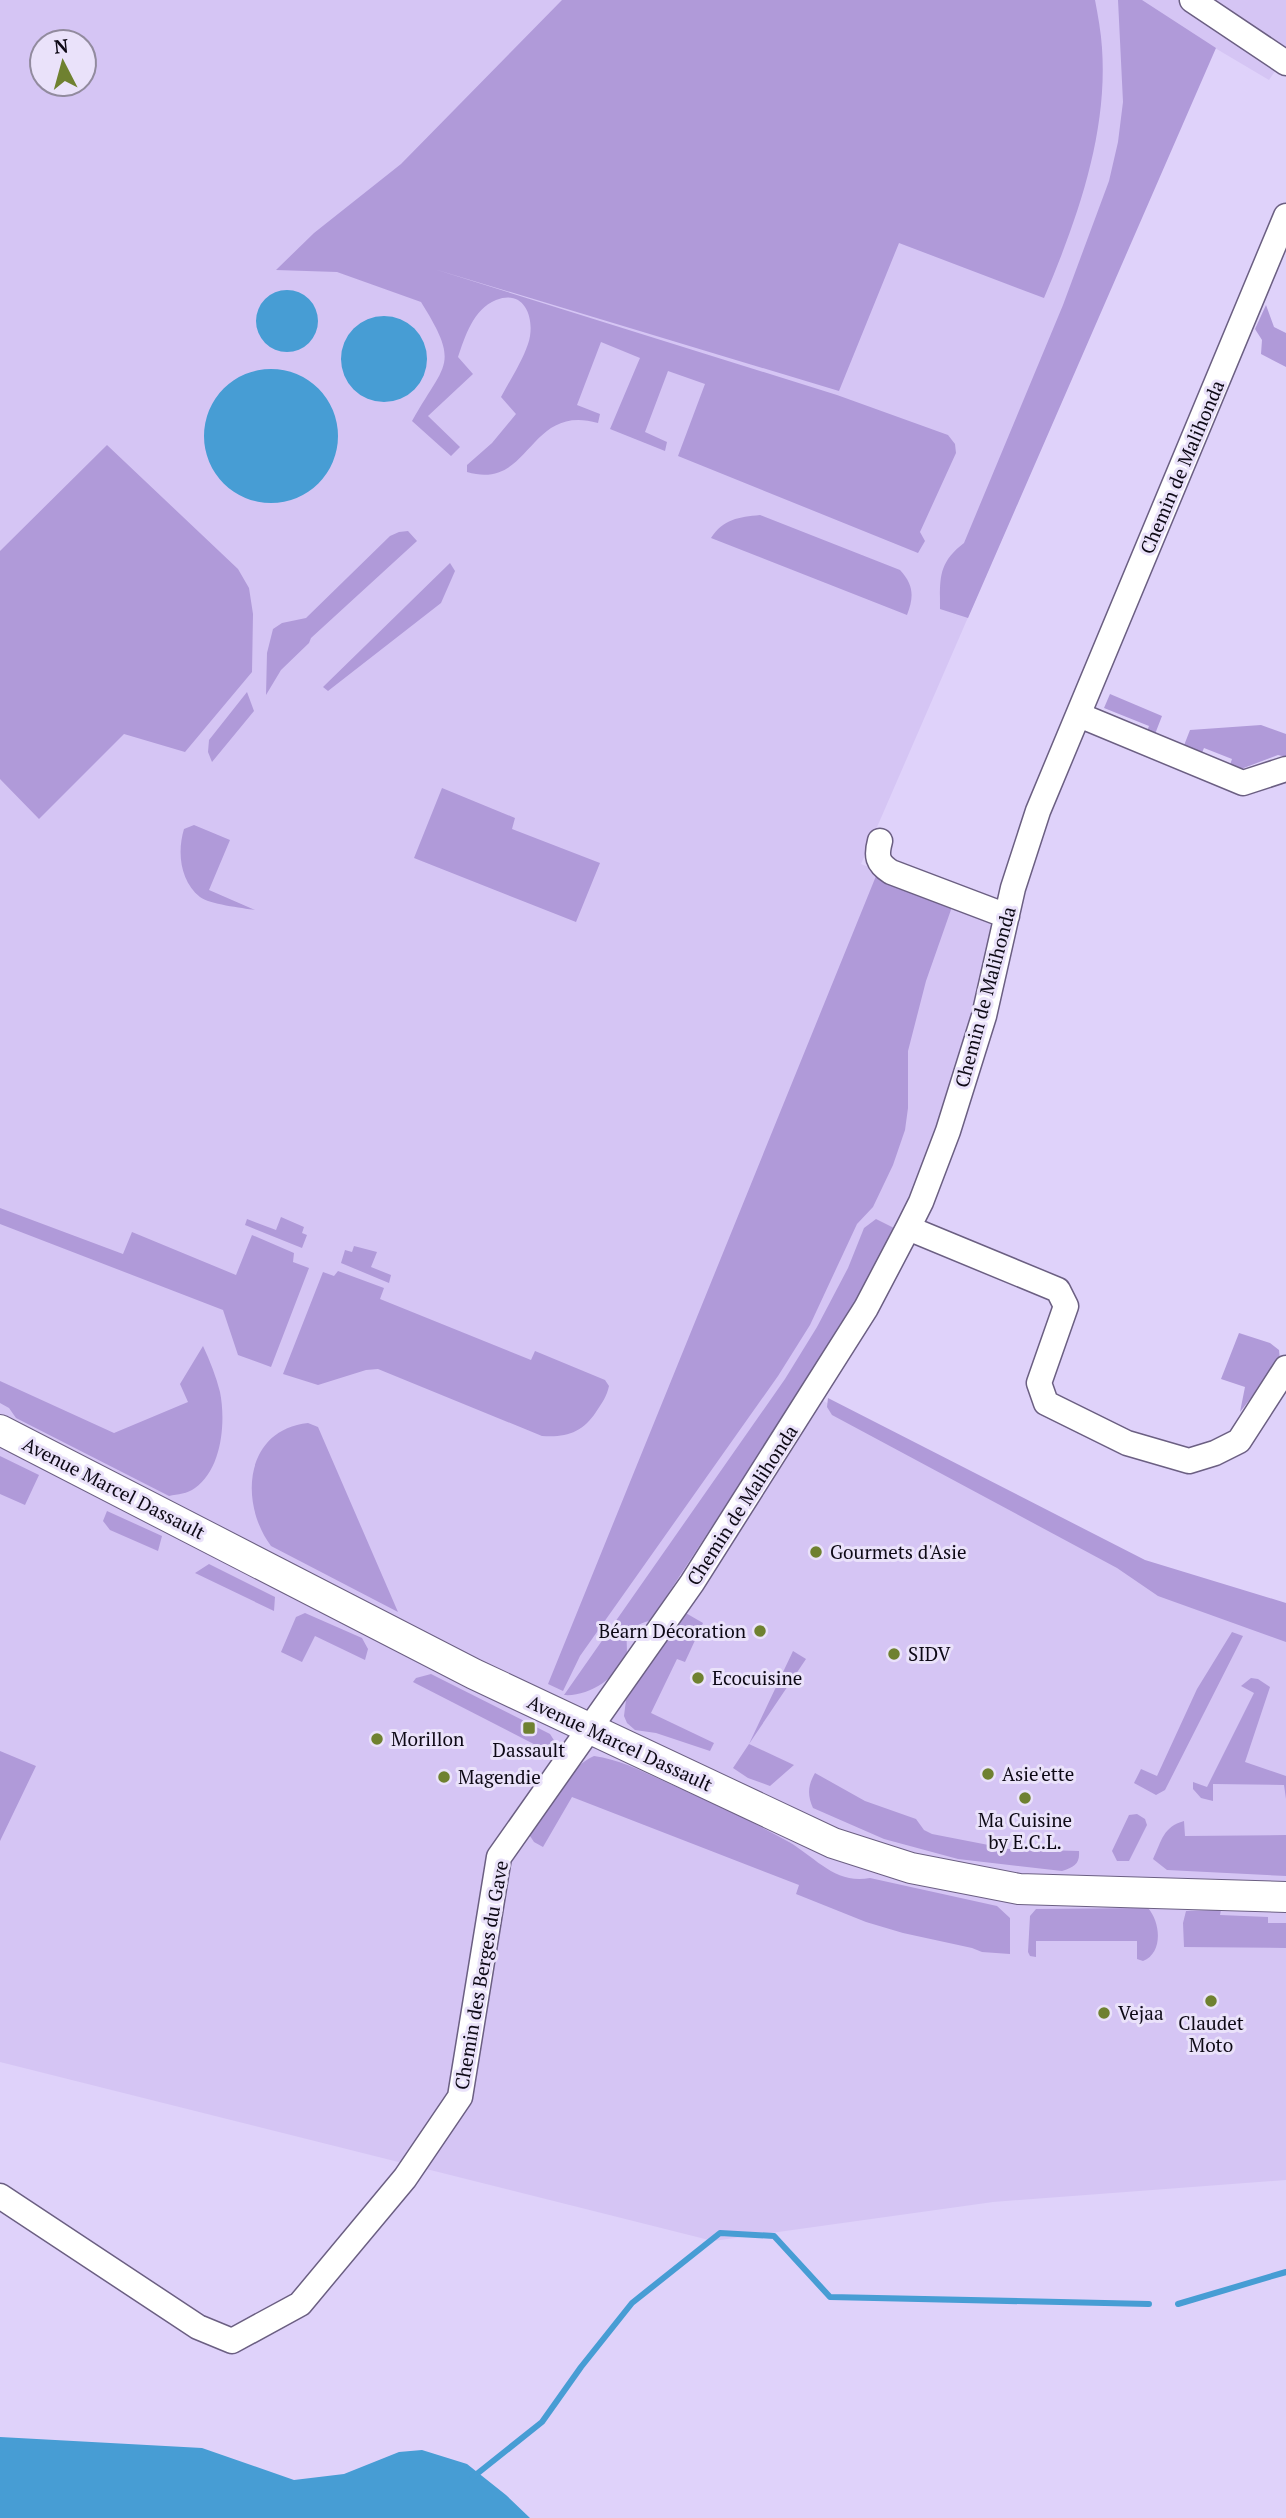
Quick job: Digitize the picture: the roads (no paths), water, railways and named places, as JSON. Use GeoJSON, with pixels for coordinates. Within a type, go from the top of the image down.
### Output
{"type":"FeatureCollection","features":[{"type":"Feature","properties":{"kind":"street"},"geometry":{"type":"LineString","coordinates":[[1192,0],[1286,62]]}},
{"type":"Feature","properties":{"kind":"street","name":"Chemin de Malihonda"},"geometry":{"type":"LineString","coordinates":[[589,1730],[692,1583],[812,1396],[866,1308],[921,1202],[952,1118],[984,1016],[1013,888],[1038,811],[1286,216]]}},
{"type":"Feature","properties":{"kind":"street"},"geometry":{"type":"LineString","coordinates":[[1079,715],[1243,783],[1286,769]]}},
{"type":"Feature","properties":{"kind":"street"},"geometry":{"type":"LineString","coordinates":[[880,841],[878,860],[881,866],[891,872],[1007,916]]}},
{"type":"Feature","properties":{"kind":"street"},"geometry":{"type":"LineString","coordinates":[[908,1228],[1058,1290],[1066,1306],[1039,1383],[1046,1403],[1127,1443],[1189,1461],[1215,1453],[1239,1441],[1286,1368]]}},
{"type":"Feature","properties":{"kind":"street","name":"Avenue Marcel Dassault"},"geometry":{"type":"LineString","coordinates":[[0,1430],[474,1674],[833,1843],[911,1868],[1018,1889],[1286,1898]]}},
{"type":"Feature","properties":{"kind":"street","name":"Chemin des Berges du Gave"},"geometry":{"type":"LineString","coordinates":[[0,2196],[198,2327],[232,2340],[300,2304],[405,2178],[460,2096],[499,1857],[589,1730]]}},
{"type":"Feature","properties":{"kind":"water"},"geometry":{"type":"Polygon","coordinates":[[[281,290],[293,290],[309,299],[316,309],[316,333],[309,343],[293,352],[281,352],[270,347],[261,338],[256,327],[256,315],[261,304],[270,295],[281,290]]]}},
{"type":"Feature","properties":{"kind":"water"},"geometry":{"type":"Polygon","coordinates":[[[384,316],[408,323],[420,335],[427,359],[420,383],[408,395],[384,402],[360,395],[348,383],[341,359],[348,335],[360,323],[384,316]]]}},
{"type":"Feature","properties":{"kind":"water"},"geometry":{"type":"Polygon","coordinates":[[[271,369],[297,374],[318,389],[333,410],[338,436],[333,462],[318,483],[297,498],[271,503],[245,498],[224,483],[209,462],[204,436],[209,410],[224,389],[245,374],[271,369]]]}},
{"type":"Feature","properties":{"kind":"water"},"geometry":{"type":"Polygon","coordinates":[[[0,2437],[202,2448],[294,2480],[344,2474],[399,2452],[422,2450],[467,2464],[530,2518],[0,2518],[0,2437]]]}},
{"type":"Feature","properties":{"kind":"waterway"},"geometry":{"type":"LineString","coordinates":[[473,2477],[542,2422],[632,2303],[720,2233],[774,2236],[830,2297],[1149,2304]]}},
{"type":"Feature","properties":{"kind":"waterway"},"geometry":{"type":"LineString","coordinates":[[1178,2304],[1286,2272]]}},
{"type":"Feature","properties":{"kind":"place","name":"Gourmets d'Asie"},"geometry":{"type":"Point","coordinates":[816,1552]}},
{"type":"Feature","properties":{"kind":"place","name":"Béarn Décoration"},"geometry":{"type":"Point","coordinates":[760,1631]}},
{"type":"Feature","properties":{"kind":"place","name":"SIDV"},"geometry":{"type":"Point","coordinates":[894,1654]}},
{"type":"Feature","properties":{"kind":"place","name":"Ecocuisine"},"geometry":{"type":"Point","coordinates":[698,1678]}},
{"type":"Feature","properties":{"kind":"place","name":"Dassault"},"geometry":{"type":"Point","coordinates":[529,1728]}},
{"type":"Feature","properties":{"kind":"place","name":"Morillon"},"geometry":{"type":"Point","coordinates":[377,1739]}},
{"type":"Feature","properties":{"kind":"place","name":"Asie'ette"},"geometry":{"type":"Point","coordinates":[988,1774]}},
{"type":"Feature","properties":{"kind":"place","name":"Magendie"},"geometry":{"type":"Point","coordinates":[444,1777]}},
{"type":"Feature","properties":{"kind":"place","name":"Ma Cuisine by E.C.L."},"geometry":{"type":"Point","coordinates":[1025,1798]}},
{"type":"Feature","properties":{"kind":"place","name":"Claudet Moto"},"geometry":{"type":"Point","coordinates":[1211,2001]}},
{"type":"Feature","properties":{"kind":"place","name":"Vejaa"},"geometry":{"type":"Point","coordinates":[1104,2013]}}]}
